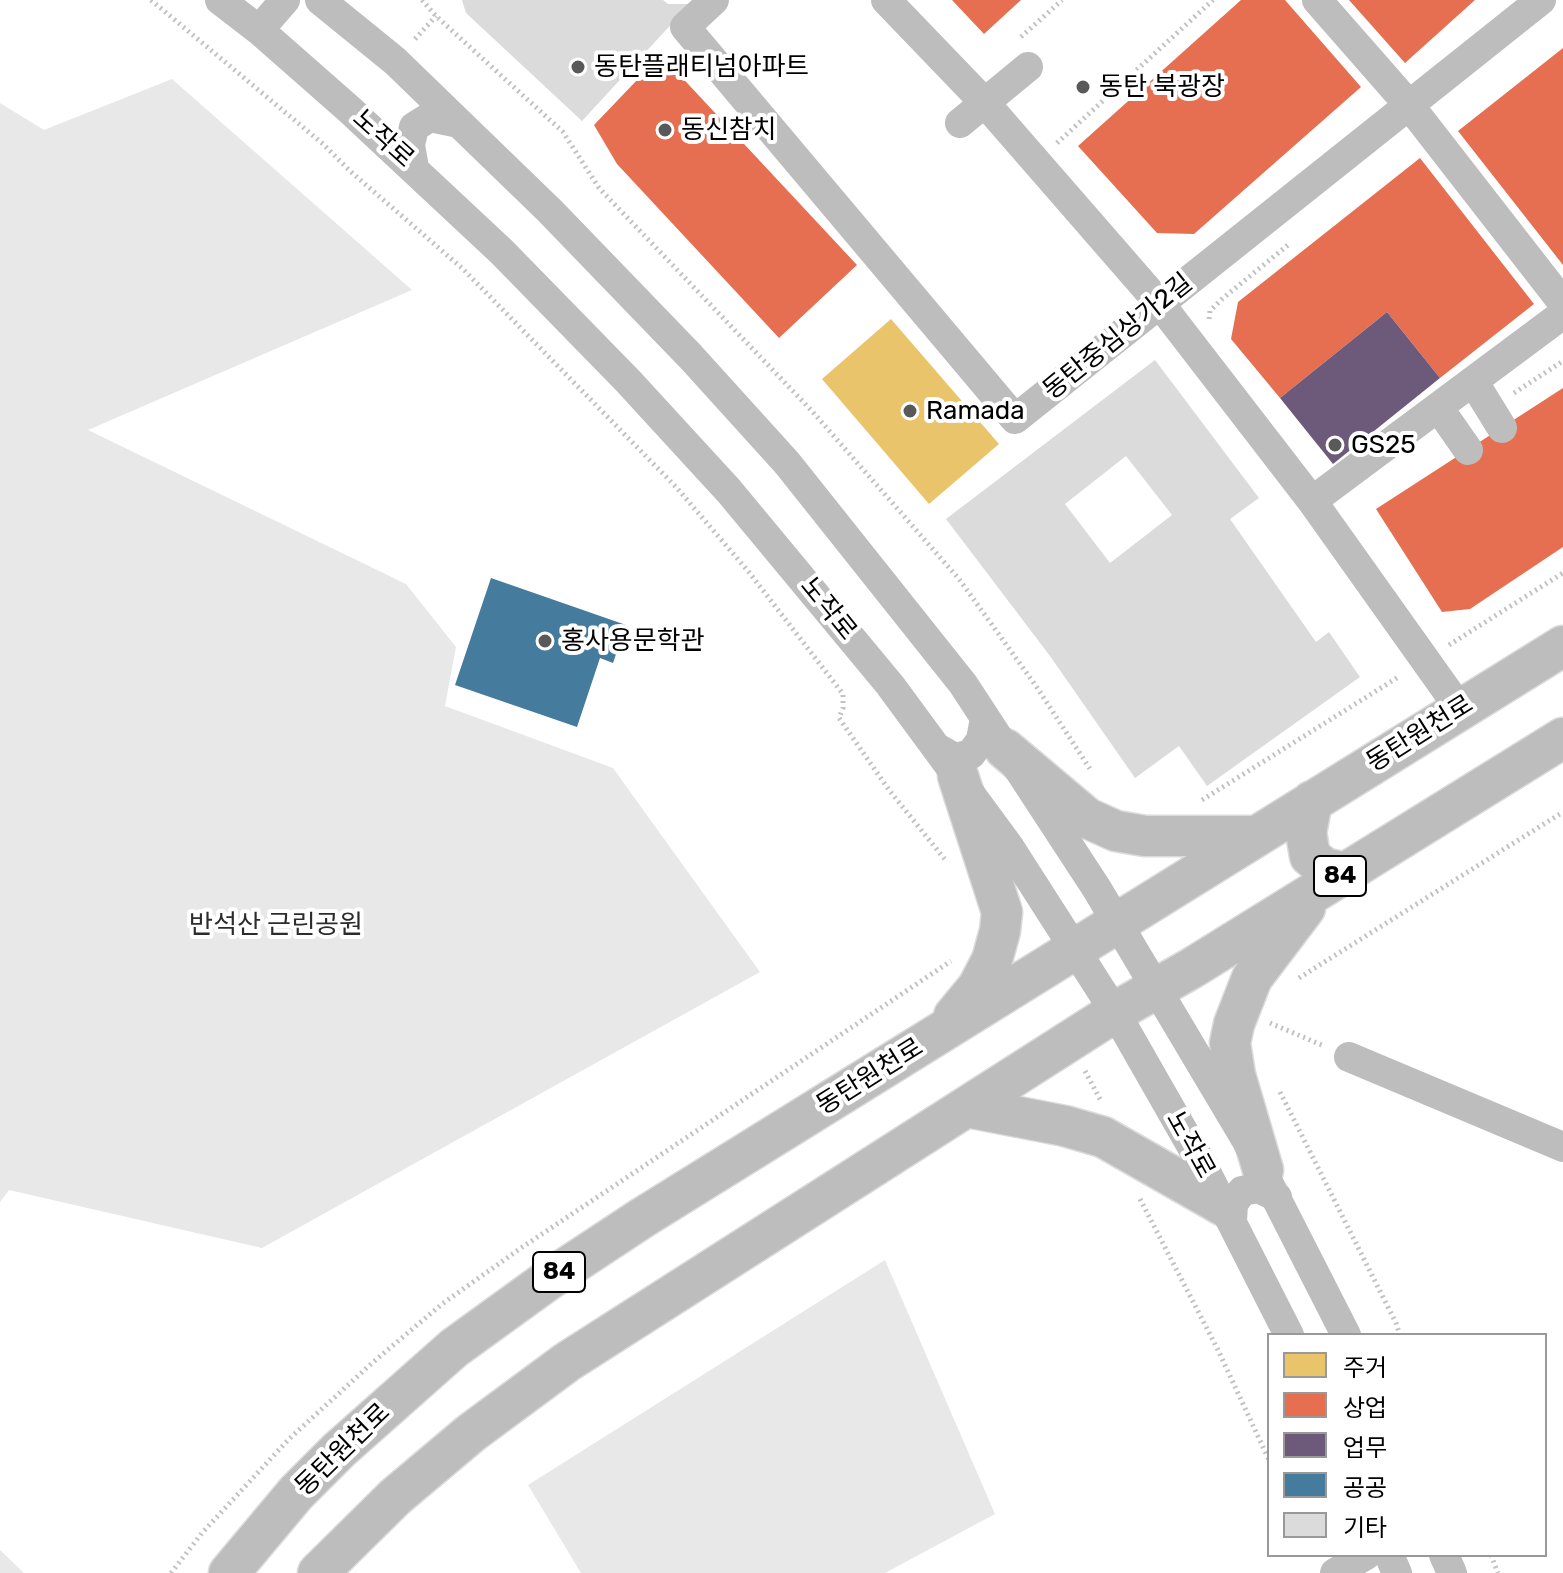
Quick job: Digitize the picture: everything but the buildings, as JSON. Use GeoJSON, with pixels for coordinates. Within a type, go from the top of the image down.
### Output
{"type":"FeatureCollection","features":[{"type":"Feature","properties":{"kind":"main road","name":"동탄원천로"},"geometry":{"type":"LineString","coordinates":[[229,1573],[296,1493],[339,1450],[454,1348],[548,1280],[642,1218],[1563,646]]}},
{"type":"Feature","properties":{"kind":"main road"},"geometry":{"type":"LineString","coordinates":[[995,734],[1087,818],[1116,831],[1145,836],[1255,836]]}},
{"type":"Feature","properties":{"kind":"main road","name":"84"},"geometry":{"type":"LineString","coordinates":[[318,1573],[395,1497],[471,1433],[567,1362],[1115,1012],[1563,738]]}},
{"type":"Feature","properties":{"kind":"main road"},"geometry":{"type":"LineString","coordinates":[[940,1034],[978,987],[992,960],[1002,912],[948,763]]}},
{"type":"Feature","properties":{"kind":"main road"},"geometry":{"type":"LineString","coordinates":[[1270,1183],[1235,1075],[1230,1043],[1252,978],[1333,881],[1310,856],[1306,833],[1312,801]]}},
{"type":"Feature","properties":{"kind":"main road"},"geometry":{"type":"LineString","coordinates":[[967,1107],[1065,1126],[1103,1137],[1228,1214]]}},
{"type":"Feature","properties":{"kind":"street","name":"노작로"},"geometry":{"type":"LineString","coordinates":[[220,0],[259,30],[414,168],[502,252],[729,491],[809,584],[948,763],[1010,848],[1077,950],[1228,1214],[1288,1333]]}},
{"type":"Feature","properties":{"kind":"street"},"geometry":{"type":"LineString","coordinates":[[259,30],[285,0]]}},
{"type":"Feature","properties":{"kind":"street","name":"노작로"},"geometry":{"type":"LineString","coordinates":[[320,0],[395,61],[454,122],[550,211],[691,357],[787,463],[891,590],[963,684],[1117,923],[1270,1183],[1345,1333]]}},
{"type":"Feature","properties":{"kind":"street","name":"동탄중심상가2길"},"geometry":{"type":"LineString","coordinates":[[714,0],[685,27],[1015,419],[1541,0]]}},
{"type":"Feature","properties":{"kind":"street"},"geometry":{"type":"LineString","coordinates":[[886,0],[985,103],[1160,304],[1312,501],[1460,709]]}},
{"type":"Feature","properties":{"kind":"street"},"geometry":{"type":"LineString","coordinates":[[1317,0],[1409,105],[1563,303]]}},
{"type":"Feature","properties":{"kind":"street"},"geometry":{"type":"LineString","coordinates":[[960,123],[985,103],[1022,54]]}},
{"type":"Feature","properties":{"kind":"street"},"geometry":{"type":"LineString","coordinates":[[414,168],[410,145],[414,127],[430,117],[454,122]]}},
{"type":"Feature","properties":{"kind":"street"},"geometry":{"type":"LineString","coordinates":[[1312,501],[1563,314]]}},
{"type":"Feature","properties":{"kind":"street"},"geometry":{"type":"LineString","coordinates":[[1473,381],[1496,418]]}},
{"type":"Feature","properties":{"kind":"street"},"geometry":{"type":"LineString","coordinates":[[1438,407],[1468,450]]}},
{"type":"Feature","properties":{"kind":"street"},"geometry":{"type":"LineString","coordinates":[[948,763],[971,754],[981,740],[995,734]]}},
{"type":"Feature","properties":{"kind":"street"},"geometry":{"type":"LineString","coordinates":[[1349,1057],[1563,1147]]}},
{"type":"Feature","properties":{"kind":"street"},"geometry":{"type":"LineString","coordinates":[[1228,1214],[1242,1191],[1270,1183]]}},
{"type":"Feature","properties":{"kind":"street"},"geometry":{"type":"LineString","coordinates":[[1335,1573],[1363,1557]]}},
{"type":"Feature","properties":{"kind":"path"},"geometry":{"type":"LineString","coordinates":[[151,0],[323,144],[463,269],[676,487],[748,571],[843,694],[839,718],[889,790],[950,867]]}},
{"type":"Feature","properties":{"kind":"path"},"geometry":{"type":"LineString","coordinates":[[422,0],[563,132],[599,188],[811,410],[959,579],[1036,686],[1097,779]]}},
{"type":"Feature","properties":{"kind":"path"},"geometry":{"type":"LineString","coordinates":[[1022,54],[1062,0]]}},
{"type":"Feature","properties":{"kind":"path"},"geometry":{"type":"LineString","coordinates":[[1051,149],[1213,0]]}},
{"type":"Feature","properties":{"kind":"path"},"geometry":{"type":"LineString","coordinates":[[1209,323],[1210,311],[1222,299],[1295,240]]}},
{"type":"Feature","properties":{"kind":"path"},"geometry":{"type":"LineString","coordinates":[[1496,418],[1563,361]]}},
{"type":"Feature","properties":{"kind":"path"},"geometry":{"type":"LineString","coordinates":[[1191,807],[1563,573]]}},
{"type":"Feature","properties":{"kind":"path"},"geometry":{"type":"LineString","coordinates":[[1258,1018],[1349,1057]]}},
{"type":"Feature","properties":{"kind":"path"},"geometry":{"type":"LineString","coordinates":[[1138,1194],[1218,1350],[1267,1456]]}},
{"type":"Feature","properties":{"kind":"green space","name":"반석산 근린공원"},"geometry":{"type":"Polygon","coordinates":[[[172,79],[412,290],[88,430],[406,584],[456,647],[445,706],[613,768],[760,972],[262,1248],[9,1190],[0,1202],[0,103],[44,130],[172,79]]]}},
{"type":"Feature","properties":{"kind":"green space"},"geometry":{"type":"Polygon","coordinates":[[[885,1260],[995,1514],[885,1573],[581,1573],[528,1485],[885,1260]]]}},
{"type":"Feature","properties":{"kind":"green space"},"geometry":{"type":"Polygon","coordinates":[[[0,1550],[24,1573],[0,1573],[0,1550]]]}},
{"type":"Feature","properties":{"kind":"place","name":"동탄플래티넘아파트"},"geometry":{"type":"Point","coordinates":[578,67]}},
{"type":"Feature","properties":{"kind":"place","name":"동탄 북광장"},"geometry":{"type":"Point","coordinates":[1083,87]}},
{"type":"Feature","properties":{"kind":"place","name":"동신참치"},"geometry":{"type":"Point","coordinates":[665,130]}},
{"type":"Feature","properties":{"kind":"place","name":"Ramada"},"geometry":{"type":"Point","coordinates":[910,411]}},
{"type":"Feature","properties":{"kind":"place","name":"GS25"},"geometry":{"type":"Point","coordinates":[1335,445]}},
{"type":"Feature","properties":{"kind":"place","name":"홍사용문학관"},"geometry":{"type":"Point","coordinates":[545,641]}}]}
